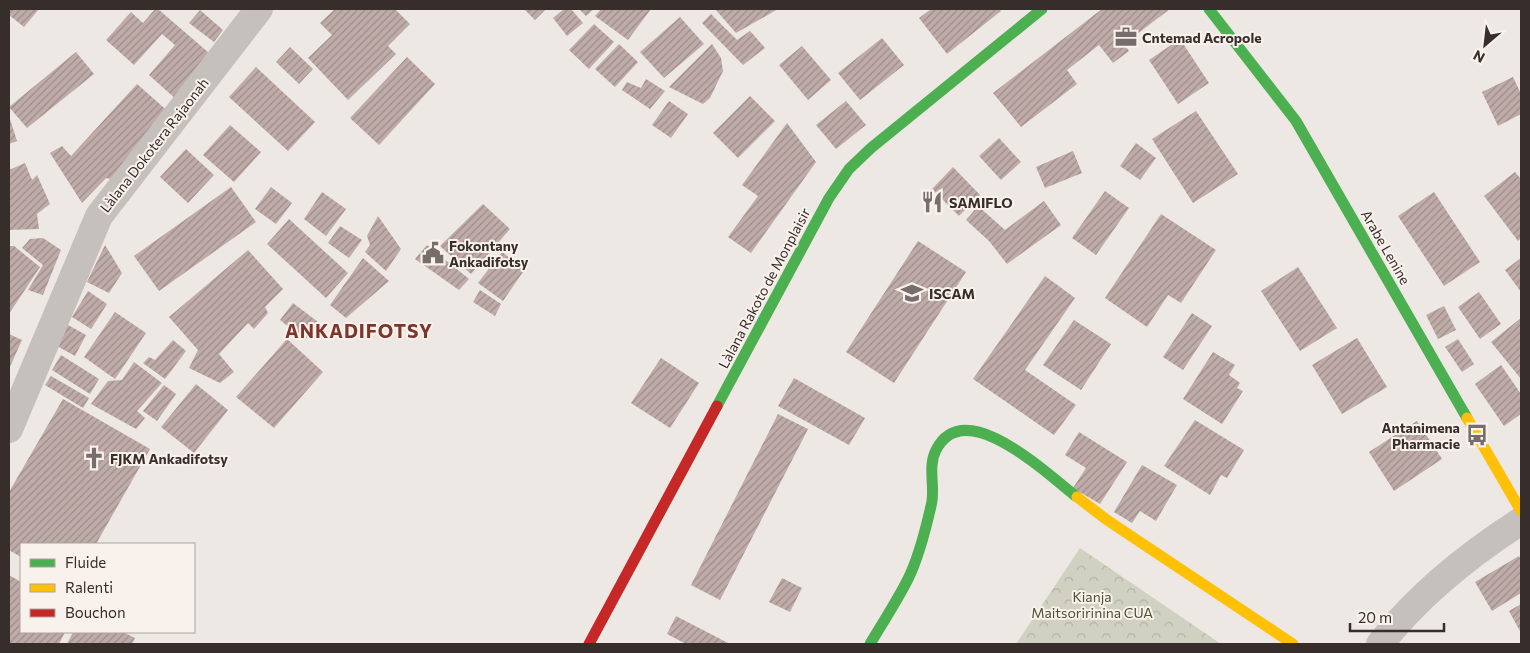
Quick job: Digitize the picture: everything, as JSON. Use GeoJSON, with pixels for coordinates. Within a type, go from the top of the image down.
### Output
{"type":"FeatureCollection","features":[{"type":"Feature","properties":{"kind":"street","name":"Làlana Dokotera Rajaonah"},"geometry":{"type":"LineString","coordinates":[[9,430],[99,216],[259,9]]}},
{"type":"Feature","properties":{"kind":"street","name":"Làlana Rakoto de Monplaisir"},"geometry":{"type":"LineString","coordinates":[[589,644],[829,198],[849,169],[1042,9]]}},
{"type":"Feature","properties":{"kind":"street","name":"Arabe Lenine"},"geometry":{"type":"LineString","coordinates":[[1209,9],[1296,121],[1521,511]]}},
{"type":"Feature","properties":{"kind":"street"},"geometry":{"type":"LineString","coordinates":[[870,644],[909,577],[932,504],[932,464],[935,451],[946,436],[964,429],[985,434],[1006,443],[1107,520],[1294,644]]}},
{"type":"Feature","properties":{"kind":"street"},"geometry":{"type":"LineString","coordinates":[[1380,644],[1428,592],[1461,563],[1474,552],[1521,521]]}},
{"type":"Feature","properties":{"kind":"green space","name":"Kianja Maitsoririnina CUA"},"geometry":{"type":"Polygon","coordinates":[[[1080,548],[1221,644],[1016,644],[1080,548]]]}},
{"type":"Feature","properties":{"kind":"building"},"geometry":{"type":"Polygon","coordinates":[[[9,9],[39,9],[24,27],[9,15],[9,9]]]}},
{"type":"Feature","properties":{"kind":"building"},"geometry":{"type":"Polygon","coordinates":[[[155,9],[158,9],[209,53],[178,101],[149,75],[175,45],[162,34],[134,65],[106,40],[131,12],[143,23],[155,9]]]}},
{"type":"Feature","properties":{"kind":"building"},"geometry":{"type":"Polygon","coordinates":[[[335,9],[395,9],[410,24],[388,46],[396,54],[348,100],[308,58],[332,35],[320,23],[335,9]]]}},
{"type":"Feature","properties":{"kind":"building"},"geometry":{"type":"Polygon","coordinates":[[[524,9],[546,9],[535,20],[524,9]]]}},
{"type":"Feature","properties":{"kind":"building"},"geometry":{"type":"Polygon","coordinates":[[[564,9],[571,9],[583,23],[567,36],[553,18],[564,9]]]}},
{"type":"Feature","properties":{"kind":"building"},"geometry":{"type":"Polygon","coordinates":[[[579,9],[594,9],[586,16],[579,9]]]}},
{"type":"Feature","properties":{"kind":"building"},"geometry":{"type":"Polygon","coordinates":[[[601,9],[651,9],[628,40],[595,16],[601,9]]]}},
{"type":"Feature","properties":{"kind":"building"},"geometry":{"type":"Polygon","coordinates":[[[715,9],[778,9],[736,33],[715,9]]]}},
{"type":"Feature","properties":{"kind":"building"},"geometry":{"type":"Polygon","coordinates":[[[931,9],[999,9],[1001,11],[947,54],[919,18],[931,9]]]}},
{"type":"Feature","properties":{"kind":"building"},"geometry":{"type":"Polygon","coordinates":[[[1102,9],[1170,9],[1124,44],[1129,51],[1113,63],[1099,45],[1067,70],[1077,84],[1021,127],[993,93],[1102,9]]]}},
{"type":"Feature","properties":{"kind":"building"},"geometry":{"type":"Polygon","coordinates":[[[200,10],[223,30],[214,42],[189,23],[200,10]]]}},
{"type":"Feature","properties":{"kind":"building"},"geometry":{"type":"Polygon","coordinates":[[[711,14],[737,40],[750,31],[765,48],[743,65],[702,23],[711,14]]]}},
{"type":"Feature","properties":{"kind":"building"},"geometry":{"type":"Polygon","coordinates":[[[680,17],[704,44],[664,78],[640,52],[680,17]]]}},
{"type":"Feature","properties":{"kind":"building"},"geometry":{"type":"Polygon","coordinates":[[[594,24],[614,42],[589,69],[569,50],[594,24]]]}},
{"type":"Feature","properties":{"kind":"building"},"geometry":{"type":"Polygon","coordinates":[[[882,38],[904,65],[860,100],[838,73],[882,38]]]}},
{"type":"Feature","properties":{"kind":"building"},"geometry":{"type":"Polygon","coordinates":[[[1180,39],[1209,83],[1178,104],[1149,60],[1180,39]]]}},
{"type":"Feature","properties":{"kind":"building"},"geometry":{"type":"Polygon","coordinates":[[[619,44],[638,62],[615,87],[595,69],[619,44]]]}},
{"type":"Feature","properties":{"kind":"building"},"geometry":{"type":"Polygon","coordinates":[[[712,44],[721,58],[723,71],[710,98],[703,104],[669,87],[712,44]]]}},
{"type":"Feature","properties":{"kind":"building"},"geometry":{"type":"Polygon","coordinates":[[[802,46],[831,80],[808,100],[779,65],[802,46]]]}},
{"type":"Feature","properties":{"kind":"building"},"geometry":{"type":"Polygon","coordinates":[[[290,47],[313,69],[299,84],[276,62],[290,47]]]}},
{"type":"Feature","properties":{"kind":"building"},"geometry":{"type":"Polygon","coordinates":[[[76,52],[94,74],[27,128],[9,107],[76,52]]]}},
{"type":"Feature","properties":{"kind":"building"},"geometry":{"type":"Polygon","coordinates":[[[407,57],[435,84],[379,145],[350,118],[407,57]]]}},
{"type":"Feature","properties":{"kind":"building"},"geometry":{"type":"Polygon","coordinates":[[[256,67],[315,122],[288,151],[229,97],[256,67]]]}},
{"type":"Feature","properties":{"kind":"building"},"geometry":{"type":"Polygon","coordinates":[[[1513,77],[1521,94],[1521,114],[1498,126],[1482,92],[1513,77]]]}},
{"type":"Feature","properties":{"kind":"building"},"geometry":{"type":"Polygon","coordinates":[[[646,79],[665,91],[650,109],[622,90],[627,82],[641,88],[646,79]]]}},
{"type":"Feature","properties":{"kind":"building"},"geometry":{"type":"Polygon","coordinates":[[[137,84],[171,114],[116,180],[106,178],[82,203],[50,153],[62,146],[71,156],[137,84]]]}},
{"type":"Feature","properties":{"kind":"building"},"geometry":{"type":"Polygon","coordinates":[[[750,96],[775,121],[738,158],[713,133],[750,96]]]}},
{"type":"Feature","properties":{"kind":"building"},"geometry":{"type":"Polygon","coordinates":[[[669,101],[688,114],[671,138],[652,125],[669,101]]]}},
{"type":"Feature","properties":{"kind":"building"},"geometry":{"type":"Polygon","coordinates":[[[846,101],[866,125],[836,149],[816,125],[846,101]]]}},
{"type":"Feature","properties":{"kind":"building"},"geometry":{"type":"Polygon","coordinates":[[[1196,111],[1238,174],[1193,203],[1152,139],[1196,111]]]}},
{"type":"Feature","properties":{"kind":"building"},"geometry":{"type":"Polygon","coordinates":[[[9,116],[17,141],[9,144],[9,116]]]}},
{"type":"Feature","properties":{"kind":"building"},"geometry":{"type":"Polygon","coordinates":[[[787,123],[816,162],[751,253],[728,237],[758,196],[742,185],[787,123]]]}},
{"type":"Feature","properties":{"kind":"building"},"geometry":{"type":"Polygon","coordinates":[[[230,125],[261,152],[234,182],[203,155],[230,125]]]}},
{"type":"Feature","properties":{"kind":"building"},"geometry":{"type":"Polygon","coordinates":[[[999,138],[1021,162],[1001,180],[979,156],[999,138]]]}},
{"type":"Feature","properties":{"kind":"building"},"geometry":{"type":"Polygon","coordinates":[[[1136,143],[1156,158],[1140,180],[1120,166],[1136,143]]]}},
{"type":"Feature","properties":{"kind":"building"},"geometry":{"type":"Polygon","coordinates":[[[186,149],[214,175],[188,203],[160,177],[186,149]]]}},
{"type":"Feature","properties":{"kind":"building"},"geometry":{"type":"Polygon","coordinates":[[[1073,151],[1082,173],[1045,188],[1036,167],[1073,151]]]}},
{"type":"Feature","properties":{"kind":"building"},"geometry":{"type":"Polygon","coordinates":[[[25,163],[32,180],[37,175],[50,204],[37,214],[39,229],[9,230],[9,170],[25,163]]]}},
{"type":"Feature","properties":{"kind":"building"},"geometry":{"type":"Polygon","coordinates":[[[953,167],[980,195],[959,216],[932,189],[953,167]]]}},
{"type":"Feature","properties":{"kind":"building"},"geometry":{"type":"Polygon","coordinates":[[[1515,172],[1521,179],[1521,238],[1518,241],[1484,196],[1515,172]]]}},
{"type":"Feature","properties":{"kind":"building"},"geometry":{"type":"Polygon","coordinates":[[[231,187],[256,222],[159,291],[134,256],[231,187]]]}},
{"type":"Feature","properties":{"kind":"building"},"geometry":{"type":"Polygon","coordinates":[[[271,187],[292,203],[276,224],[255,209],[271,187]]]}},
{"type":"Feature","properties":{"kind":"building"},"geometry":{"type":"Polygon","coordinates":[[[1105,191],[1129,208],[1096,255],[1072,238],[1105,191]]]}},
{"type":"Feature","properties":{"kind":"building"},"geometry":{"type":"Polygon","coordinates":[[[322,192],[346,209],[326,236],[304,219],[322,192]]]}},
{"type":"Feature","properties":{"kind":"building"},"geometry":{"type":"Polygon","coordinates":[[[1434,192],[1480,262],[1444,286],[1398,216],[1434,192]]]}},
{"type":"Feature","properties":{"kind":"building"},"geometry":{"type":"Polygon","coordinates":[[[1044,201],[1061,225],[1007,264],[989,241],[966,220],[978,206],[1005,230],[1044,201]]]}},
{"type":"Feature","properties":{"kind":"building"},"geometry":{"type":"Polygon","coordinates":[[[483,204],[510,229],[471,274],[440,246],[483,204]]]}},
{"type":"Feature","properties":{"kind":"building"},"geometry":{"type":"Polygon","coordinates":[[[1161,214],[1216,250],[1181,303],[1168,295],[1147,327],[1105,298],[1161,214]]]}},
{"type":"Feature","properties":{"kind":"building"},"geometry":{"type":"Polygon","coordinates":[[[378,216],[401,249],[386,271],[365,252],[370,245],[367,236],[378,216]]]}},
{"type":"Feature","properties":{"kind":"building"},"geometry":{"type":"Polygon","coordinates":[[[289,219],[348,273],[326,298],[267,244],[289,219]]]}},
{"type":"Feature","properties":{"kind":"building"},"geometry":{"type":"Polygon","coordinates":[[[340,226],[362,240],[349,258],[328,243],[340,226]]]}},
{"type":"Feature","properties":{"kind":"building"},"geometry":{"type":"Polygon","coordinates":[[[43,238],[61,250],[43,295],[28,290],[43,265],[22,248],[30,239],[43,238]]]}},
{"type":"Feature","properties":{"kind":"building"},"geometry":{"type":"Polygon","coordinates":[[[918,241],[966,272],[894,383],[846,352],[918,241]]]}},
{"type":"Feature","properties":{"kind":"building"},"geometry":{"type":"Polygon","coordinates":[[[105,245],[122,273],[109,293],[87,282],[105,245]]]}},
{"type":"Feature","properties":{"kind":"building"},"geometry":{"type":"Polygon","coordinates":[[[427,245],[469,279],[459,290],[415,259],[427,245]]]}},
{"type":"Feature","properties":{"kind":"building"},"geometry":{"type":"Polygon","coordinates":[[[9,246],[14,246],[40,267],[9,314],[9,246]]]}},
{"type":"Feature","properties":{"kind":"building"},"geometry":{"type":"Polygon","coordinates":[[[248,250],[283,289],[265,307],[268,313],[254,329],[248,323],[219,354],[234,372],[220,383],[189,368],[198,350],[169,317],[248,250]]]}},
{"type":"Feature","properties":{"kind":"building"},"geometry":{"type":"Polygon","coordinates":[[[502,252],[525,269],[503,301],[478,283],[502,252]]]}},
{"type":"Feature","properties":{"kind":"building"},"geometry":{"type":"Polygon","coordinates":[[[363,258],[389,281],[346,318],[330,305],[363,258]]]}},
{"type":"Feature","properties":{"kind":"building"},"geometry":{"type":"Polygon","coordinates":[[[1521,258],[1521,292],[1505,270],[1521,258]]]}},
{"type":"Feature","properties":{"kind":"building"},"geometry":{"type":"Polygon","coordinates":[[[1298,267],[1337,328],[1300,351],[1261,291],[1298,267]]]}},
{"type":"Feature","properties":{"kind":"building"},"geometry":{"type":"Polygon","coordinates":[[[1045,276],[1075,298],[1025,370],[1076,405],[1054,435],[973,379],[1045,276]]]}},
{"type":"Feature","properties":{"kind":"building"},"geometry":{"type":"Polygon","coordinates":[[[480,290],[501,304],[495,316],[473,302],[480,290]]]}},
{"type":"Feature","properties":{"kind":"building"},"geometry":{"type":"Polygon","coordinates":[[[88,291],[107,304],[91,329],[72,317],[88,291]]]}},
{"type":"Feature","properties":{"kind":"building"},"geometry":{"type":"Polygon","coordinates":[[[1479,292],[1501,324],[1480,339],[1458,307],[1479,292]]]}},
{"type":"Feature","properties":{"kind":"building"},"geometry":{"type":"Polygon","coordinates":[[[293,303],[318,322],[305,340],[280,320],[293,303]]]}},
{"type":"Feature","properties":{"kind":"building"},"geometry":{"type":"Polygon","coordinates":[[[1444,306],[1456,330],[1438,339],[1426,315],[1444,306]]]}},
{"type":"Feature","properties":{"kind":"building"},"geometry":{"type":"Polygon","coordinates":[[[115,312],[146,333],[115,379],[84,357],[115,312]]]}},
{"type":"Feature","properties":{"kind":"building"},"geometry":{"type":"Polygon","coordinates":[[[1192,313],[1212,326],[1183,370],[1163,357],[1192,313]]]}},
{"type":"Feature","properties":{"kind":"building"},"geometry":{"type":"Polygon","coordinates":[[[1521,318],[1521,379],[1491,342],[1521,318]]]}},
{"type":"Feature","properties":{"kind":"building"},"geometry":{"type":"Polygon","coordinates":[[[1074,320],[1111,344],[1081,390],[1043,365],[1074,320]]]}},
{"type":"Feature","properties":{"kind":"building"},"geometry":{"type":"Polygon","coordinates":[[[68,325],[86,335],[75,356],[57,346],[68,325]]]}},
{"type":"Feature","properties":{"kind":"building"},"geometry":{"type":"Polygon","coordinates":[[[9,334],[22,340],[9,369],[9,334]]]}},
{"type":"Feature","properties":{"kind":"building"},"geometry":{"type":"Polygon","coordinates":[[[1357,338],[1387,387],[1342,414],[1312,365],[1357,338]]]}},
{"type":"Feature","properties":{"kind":"building"},"geometry":{"type":"Polygon","coordinates":[[[287,339],[323,372],[274,428],[236,397],[287,339]]]}},
{"type":"Feature","properties":{"kind":"building"},"geometry":{"type":"Polygon","coordinates":[[[1458,339],[1474,364],[1462,372],[1445,347],[1458,339]]]}},
{"type":"Feature","properties":{"kind":"building"},"geometry":{"type":"Polygon","coordinates":[[[173,340],[186,351],[165,379],[143,363],[149,357],[155,360],[173,340]]]}},
{"type":"Feature","properties":{"kind":"building"},"geometry":{"type":"Polygon","coordinates":[[[1213,352],[1235,365],[1229,375],[1240,383],[1237,388],[1243,391],[1222,424],[1183,399],[1213,352]]]}},
{"type":"Feature","properties":{"kind":"building"},"geometry":{"type":"Polygon","coordinates":[[[61,355],[99,379],[90,394],[52,370],[61,355]]]}},
{"type":"Feature","properties":{"kind":"building"},"geometry":{"type":"Polygon","coordinates":[[[661,358],[699,383],[670,428],[631,403],[661,358]]]}},
{"type":"Feature","properties":{"kind":"building"},"geometry":{"type":"Polygon","coordinates":[[[134,362],[162,383],[137,411],[145,418],[136,429],[91,404],[108,381],[122,380],[134,362]]]}},
{"type":"Feature","properties":{"kind":"building"},"geometry":{"type":"Polygon","coordinates":[[[1501,365],[1521,394],[1521,414],[1504,426],[1475,384],[1501,365]]]}},
{"type":"Feature","properties":{"kind":"building"},"geometry":{"type":"Polygon","coordinates":[[[51,376],[89,398],[83,408],[45,385],[51,376]]]}},
{"type":"Feature","properties":{"kind":"building"},"geometry":{"type":"Polygon","coordinates":[[[794,378],[865,418],[849,445],[778,406],[794,378]]]}},
{"type":"Feature","properties":{"kind":"building"},"geometry":{"type":"Polygon","coordinates":[[[196,384],[228,410],[194,453],[161,427],[196,384]]]}},
{"type":"Feature","properties":{"kind":"building"},"geometry":{"type":"Polygon","coordinates":[[[164,385],[176,394],[157,421],[143,411],[164,385]]]}},
{"type":"Feature","properties":{"kind":"building"},"geometry":{"type":"Polygon","coordinates":[[[63,399],[150,449],[97,543],[20,543],[20,556],[9,550],[9,492],[63,399]]]}},
{"type":"Feature","properties":{"kind":"building"},"geometry":{"type":"Polygon","coordinates":[[[778,414],[808,429],[720,600],[691,585],[778,414]]]}},
{"type":"Feature","properties":{"kind":"building"},"geometry":{"type":"Polygon","coordinates":[[[1195,420],[1244,450],[1227,478],[1221,475],[1210,495],[1164,466],[1195,420]]]}},
{"type":"Feature","properties":{"kind":"building"},"geometry":{"type":"Polygon","coordinates":[[[1417,421],[1442,459],[1394,491],[1369,452],[1417,421]]]}},
{"type":"Feature","properties":{"kind":"building"},"geometry":{"type":"Polygon","coordinates":[[[1079,432],[1127,462],[1100,504],[1073,488],[1086,468],[1065,455],[1079,432]]]}},
{"type":"Feature","properties":{"kind":"building"},"geometry":{"type":"Polygon","coordinates":[[[1142,465],[1177,485],[1156,521],[1140,511],[1132,523],[1114,512],[1142,465]]]}},
{"type":"Feature","properties":{"kind":"building"},"geometry":{"type":"Polygon","coordinates":[[[1519,556],[1521,560],[1521,593],[1492,611],[1475,582],[1519,556]]]}},
{"type":"Feature","properties":{"kind":"building"},"geometry":{"type":"Polygon","coordinates":[[[9,575],[20,581],[20,633],[64,633],[59,644],[9,644],[9,575]]]}},
{"type":"Feature","properties":{"kind":"building"},"geometry":{"type":"Polygon","coordinates":[[[782,578],[802,588],[790,612],[769,602],[782,578]]]}},
{"type":"Feature","properties":{"kind":"building"},"geometry":{"type":"Polygon","coordinates":[[[1521,604],[1521,633],[1509,611],[1521,604]]]}},
{"type":"Feature","properties":{"kind":"building"},"geometry":{"type":"Polygon","coordinates":[[[676,616],[730,644],[686,644],[667,634],[676,616]]]}},
{"type":"Feature","properties":{"kind":"building"},"geometry":{"type":"Polygon","coordinates":[[[72,633],[125,633],[135,638],[132,644],[67,644],[72,633]]]}},
{"type":"Feature","properties":{"kind":"traffic: fast"},"geometry":{"type":"LineString","coordinates":[[717,406],[829,198],[849,169],[871,148],[1042,9]]}},
{"type":"Feature","properties":{"kind":"traffic: fast"},"geometry":{"type":"LineString","coordinates":[[1209,9],[1296,121],[1467,418]]}},
{"type":"Feature","properties":{"kind":"traffic: fast"},"geometry":{"type":"LineString","coordinates":[[870,644],[912,571],[932,499],[933,457],[936,450],[949,435],[966,430],[985,434],[1006,444],[1027,457],[1077,497]]}},
{"type":"Feature","properties":{"kind":"traffic: slow"},"geometry":{"type":"LineString","coordinates":[[1467,418],[1521,511]]}},
{"type":"Feature","properties":{"kind":"traffic: slow"},"geometry":{"type":"LineString","coordinates":[[1077,497],[1107,520],[1293,644]]}},
{"type":"Feature","properties":{"kind":"traffic: jam"},"geometry":{"type":"LineString","coordinates":[[589,644],[717,406]]}},
{"type":"Feature","properties":{"kind":"place","name":"Cntemad Acropole"},"geometry":{"type":"Point","coordinates":[1126,37]}},
{"type":"Feature","properties":{"kind":"place","name":"SAMIFLO"},"geometry":{"type":"Point","coordinates":[932,202]}},
{"type":"Feature","properties":{"kind":"place","name":"Fokontany Ankadifotsy"},"geometry":{"type":"Point","coordinates":[433,253]}},
{"type":"Feature","properties":{"kind":"place","name":"ISCAM"},"geometry":{"type":"Point","coordinates":[912,293]}},
{"type":"Feature","properties":{"kind":"place","name":"Antanimena Pharmacie"},"geometry":{"type":"Point","coordinates":[1477,435]}},
{"type":"Feature","properties":{"kind":"place","name":"FJKM Ankadifotsy"},"geometry":{"type":"Point","coordinates":[94,458]}},
{"type":"Feature","properties":{"kind":"district","name":"ANKADIFOTSY"},"geometry":{"type":"Point","coordinates":[359,330]}}]}
